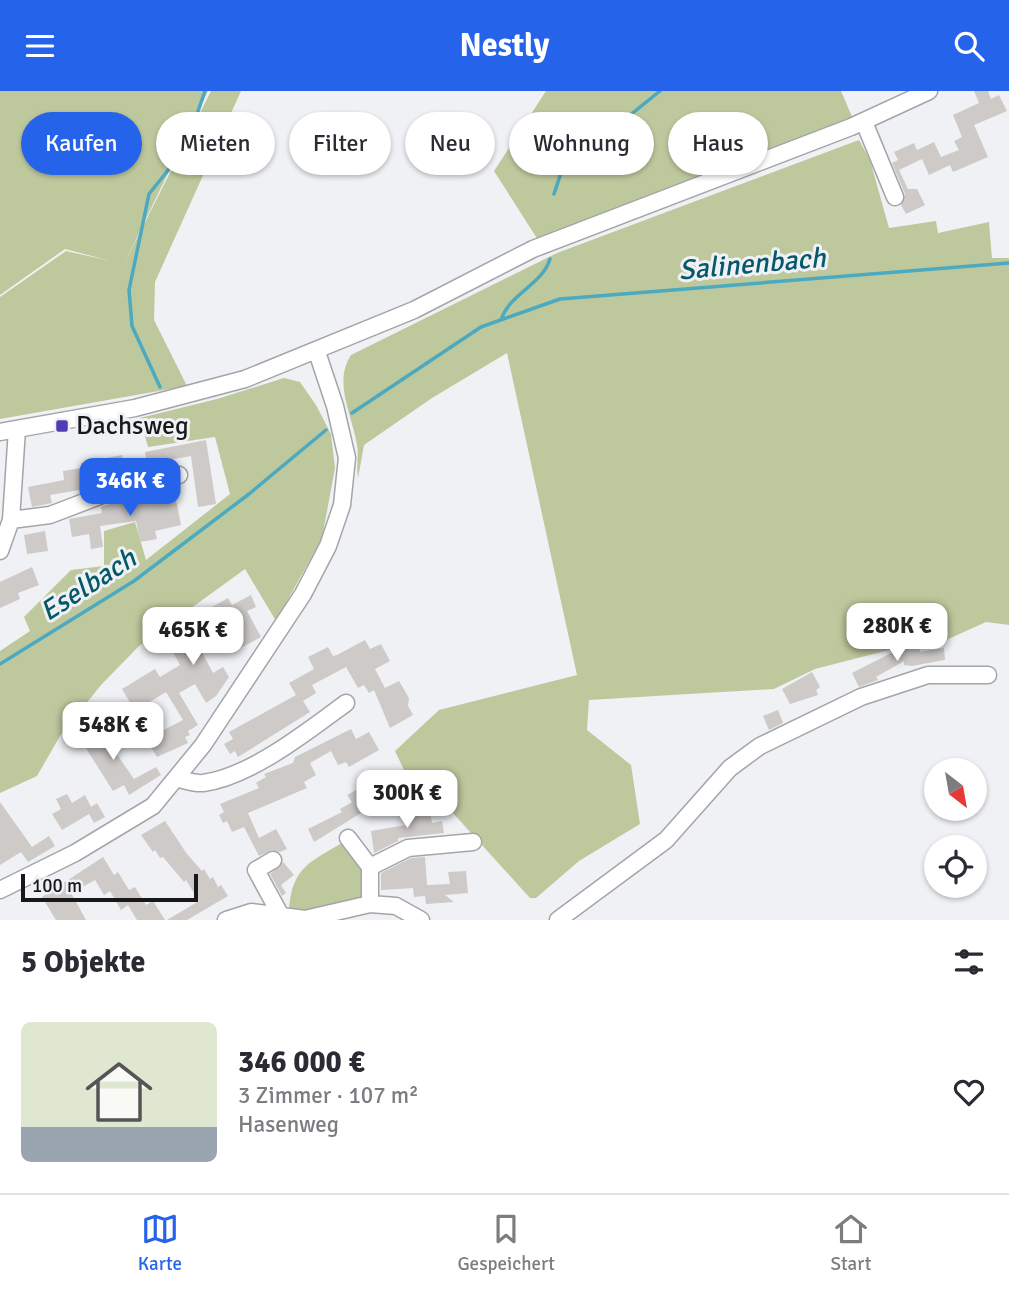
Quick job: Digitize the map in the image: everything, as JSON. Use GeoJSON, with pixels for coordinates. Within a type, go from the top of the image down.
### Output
{"type":"FeatureCollection","features":[{"type":"Feature","properties":{"kind":"street"},"geometry":{"type":"LineString","coordinates":[[0,432],[135,408],[245,379],[317,352],[414,310],[533,249],[857,125],[911,95],[929,91]]}},
{"type":"Feature","properties":{"kind":"street"},"geometry":{"type":"LineString","coordinates":[[857,125],[895,197]]}},
{"type":"Feature","properties":{"kind":"street"},"geometry":{"type":"LineString","coordinates":[[0,890],[75,853],[153,806],[203,745],[303,594],[328,546],[342,505],[347,457],[335,406],[317,352]]}},
{"type":"Feature","properties":{"kind":"street"},"geometry":{"type":"LineString","coordinates":[[0,551],[8,511],[17,429]]}},
{"type":"Feature","properties":{"kind":"street"},"geometry":{"type":"LineString","coordinates":[[8,511],[50,515],[118,489],[179,475]]}},
{"type":"Feature","properties":{"kind":"street"},"geometry":{"type":"LineString","coordinates":[[558,920],[666,839],[730,768],[760,746],[861,697],[917,678],[958,673],[988,675]]}},
{"type":"Feature","properties":{"kind":"street"},"geometry":{"type":"LineString","coordinates":[[176,778],[201,783],[237,773],[308,731],[346,703]]}},
{"type":"Feature","properties":{"kind":"street"},"geometry":{"type":"LineString","coordinates":[[348,838],[370,867],[370,904]]}},
{"type":"Feature","properties":{"kind":"street"},"geometry":{"type":"LineString","coordinates":[[370,867],[408,848],[473,842]]}},
{"type":"Feature","properties":{"kind":"street"},"geometry":{"type":"LineString","coordinates":[[273,860],[256,870],[281,916]]}},
{"type":"Feature","properties":{"kind":"street"},"geometry":{"type":"LineString","coordinates":[[226,920],[251,912],[305,919],[370,904],[396,906],[421,920]]}},
{"type":"Feature","properties":{"kind":"green space"},"geometry":{"type":"Polygon","coordinates":[[[0,91],[208,91],[198,112],[156,112],[156,175],[167,175],[124,264],[169,175],[203,175],[155,282],[154,320],[187,386],[0,419],[0,297],[66,251],[111,261],[65,249],[0,295],[0,91]]]}},
{"type":"Feature","properties":{"kind":"green space"},"geometry":{"type":"Polygon","coordinates":[[[211,91],[241,91],[232,112],[200,112],[211,91]]]}},
{"type":"Feature","properties":{"kind":"green space"},"geometry":{"type":"Polygon","coordinates":[[[546,91],[841,91],[853,119],[768,152],[768,112],[668,112],[668,175],[707,175],[538,240],[495,173],[509,148],[509,175],[654,175],[654,112],[532,112],[546,91]]]}},
{"type":"Feature","properties":{"kind":"green space"},"geometry":{"type":"Polygon","coordinates":[[[859,140],[870,160],[889,228],[936,221],[938,233],[989,222],[992,258],[1009,258],[1009,625],[986,622],[944,641],[924,641],[815,669],[774,689],[589,700],[587,730],[631,765],[640,824],[579,861],[536,898],[530,898],[433,791],[436,773],[405,772],[395,751],[439,710],[577,675],[507,353],[432,398],[364,445],[358,478],[357,445],[345,399],[346,366],[351,355],[557,253],[859,140]]]}},
{"type":"Feature","properties":{"kind":"green space"},"geometry":{"type":"Polygon","coordinates":[[[284,378],[300,382],[316,405],[331,434],[335,468],[322,538],[276,621],[245,569],[139,646],[101,685],[60,736],[37,776],[0,793],[0,651],[30,631],[24,617],[71,570],[104,566],[104,531],[135,522],[146,560],[230,494],[215,437],[148,447],[140,418],[217,399],[284,378]]]}},
{"type":"Feature","properties":{"kind":"green space"},"geometry":{"type":"Polygon","coordinates":[[[345,841],[364,870],[365,896],[306,911],[289,910],[294,884],[299,874],[313,860],[345,841]]]}},
{"type":"Feature","properties":{"kind":"building"},"geometry":{"type":"Polygon","coordinates":[[[974,91],[988,91],[991,99],[999,95],[1007,111],[974,125],[988,157],[953,172],[950,165],[929,175],[922,159],[899,170],[908,189],[917,189],[925,205],[906,214],[901,205],[905,194],[892,163],[898,160],[894,152],[914,143],[917,150],[934,142],[941,157],[959,150],[954,141],[962,137],[953,115],[979,103],[974,91]]]}},
{"type":"Feature","properties":{"kind":"building"},"geometry":{"type":"Polygon","coordinates":[[[206,440],[216,504],[198,507],[191,456],[147,464],[145,452],[206,440]]]}},
{"type":"Feature","properties":{"kind":"building"},"geometry":{"type":"Polygon","coordinates":[[[122,455],[126,476],[106,480],[105,475],[83,478],[85,489],[50,495],[52,503],[32,507],[28,487],[64,480],[63,471],[81,468],[81,463],[122,455]]]}},
{"type":"Feature","properties":{"kind":"building"},"geometry":{"type":"Polygon","coordinates":[[[175,494],[181,525],[155,531],[157,539],[140,542],[136,521],[100,526],[103,547],[91,549],[89,534],[72,537],[69,519],[102,513],[101,507],[124,500],[138,497],[138,502],[175,494]]]}},
{"type":"Feature","properties":{"kind":"building"},"geometry":{"type":"Polygon","coordinates":[[[45,531],[48,551],[27,554],[24,535],[45,531]]]}},
{"type":"Feature","properties":{"kind":"building"},"geometry":{"type":"Polygon","coordinates":[[[32,567],[39,585],[18,593],[20,599],[0,608],[0,582],[32,567]]]}},
{"type":"Feature","properties":{"kind":"building"},"geometry":{"type":"Polygon","coordinates":[[[251,595],[256,607],[247,611],[261,637],[235,651],[222,628],[197,643],[213,673],[223,667],[229,677],[216,696],[206,703],[195,684],[179,693],[198,725],[188,731],[190,735],[185,737],[188,743],[157,757],[146,739],[183,720],[166,692],[135,711],[122,689],[155,669],[160,677],[180,665],[163,634],[228,598],[232,605],[251,595]]]}},
{"type":"Feature","properties":{"kind":"building"},"geometry":{"type":"Polygon","coordinates":[[[365,640],[370,649],[381,644],[390,661],[375,669],[385,688],[399,681],[409,698],[408,706],[413,715],[390,728],[374,690],[369,693],[364,685],[358,688],[346,667],[312,685],[316,693],[303,701],[310,712],[238,757],[235,751],[230,754],[224,744],[233,739],[229,732],[296,695],[289,683],[314,669],[308,657],[328,647],[333,656],[337,655],[365,640]]]}},
{"type":"Feature","properties":{"kind":"building"},"geometry":{"type":"Polygon","coordinates":[[[919,646],[920,652],[944,648],[945,660],[912,666],[904,665],[904,661],[876,677],[878,680],[859,687],[852,673],[895,651],[919,646]]]}},
{"type":"Feature","properties":{"kind":"building"},"geometry":{"type":"Polygon","coordinates":[[[812,672],[820,687],[816,690],[818,695],[790,704],[782,689],[812,672]]]}},
{"type":"Feature","properties":{"kind":"building"},"geometry":{"type":"Polygon","coordinates":[[[778,710],[783,723],[769,730],[763,716],[778,710]]]}},
{"type":"Feature","properties":{"kind":"building"},"geometry":{"type":"Polygon","coordinates":[[[95,723],[134,779],[156,767],[161,775],[129,795],[124,785],[113,791],[77,734],[95,723]]]}},
{"type":"Feature","properties":{"kind":"building"},"geometry":{"type":"Polygon","coordinates":[[[351,729],[356,739],[369,732],[379,750],[349,767],[346,762],[338,765],[331,751],[310,763],[316,775],[304,782],[307,788],[248,813],[259,838],[276,829],[287,849],[280,852],[272,850],[259,856],[244,827],[232,832],[227,821],[223,823],[219,815],[224,812],[220,804],[259,788],[256,783],[266,777],[264,774],[293,763],[295,757],[351,729]]]}},
{"type":"Feature","properties":{"kind":"building"},"geometry":{"type":"Polygon","coordinates":[[[377,779],[386,796],[314,842],[308,829],[342,812],[340,809],[352,802],[347,795],[377,779]]]}},
{"type":"Feature","properties":{"kind":"building"},"geometry":{"type":"Polygon","coordinates":[[[67,794],[72,803],[85,795],[91,807],[97,803],[105,817],[94,823],[89,814],[62,830],[52,814],[61,809],[56,799],[67,794]]]}},
{"type":"Feature","properties":{"kind":"building"},"geometry":{"type":"Polygon","coordinates":[[[0,802],[32,847],[49,836],[55,846],[28,862],[21,852],[0,865],[0,802]]]}},
{"type":"Feature","properties":{"kind":"building"},"geometry":{"type":"Polygon","coordinates":[[[430,810],[432,823],[442,821],[444,833],[398,838],[398,841],[374,853],[371,831],[406,825],[405,816],[430,810]]]}},
{"type":"Feature","properties":{"kind":"building"},"geometry":{"type":"Polygon","coordinates":[[[165,821],[187,854],[202,871],[204,869],[210,879],[213,877],[218,887],[221,885],[228,896],[187,920],[167,920],[199,901],[186,880],[184,882],[155,850],[153,852],[141,835],[165,821]]]}},
{"type":"Feature","properties":{"kind":"building"},"geometry":{"type":"Polygon","coordinates":[[[103,857],[114,875],[118,872],[129,890],[135,887],[146,905],[153,901],[165,920],[137,920],[128,905],[121,910],[110,891],[104,895],[95,880],[71,893],[86,920],[56,920],[42,897],[103,857]]]}},
{"type":"Feature","properties":{"kind":"building"},"geometry":{"type":"Polygon","coordinates":[[[425,857],[427,885],[450,884],[448,872],[466,871],[468,893],[445,895],[454,902],[426,904],[425,896],[414,897],[413,888],[381,890],[381,873],[411,858],[425,857]]]}},
{"type":"Feature","properties":{"kind":"building"},"geometry":{"type":"Polygon","coordinates":[[[283,862],[294,875],[281,885],[286,893],[282,896],[270,874],[283,862]]]}},
{"type":"Feature","properties":{"kind":"waterway"},"geometry":{"type":"LineString","coordinates":[[160,387],[132,326],[129,290],[149,194],[185,149],[205,91]]}},
{"type":"Feature","properties":{"kind":"waterway"},"geometry":{"type":"LineString","coordinates":[[554,194],[562,170],[660,91]]}},
{"type":"Feature","properties":{"kind":"waterway"},"geometry":{"type":"LineString","coordinates":[[501,320],[511,303],[540,276],[550,259]]}},
{"type":"Feature","properties":{"kind":"waterway","name":"Salinenbach"},"geometry":{"type":"LineString","coordinates":[[352,413],[481,327],[560,299],[1009,263]]}},
{"type":"Feature","properties":{"kind":"waterway","name":"Eselbach"},"geometry":{"type":"LineString","coordinates":[[0,664],[134,581],[249,494],[326,430]]}},
{"type":"Feature","properties":{"kind":"place","name":"Dachsweg"},"geometry":{"type":"Point","coordinates":[62,426]}}]}
